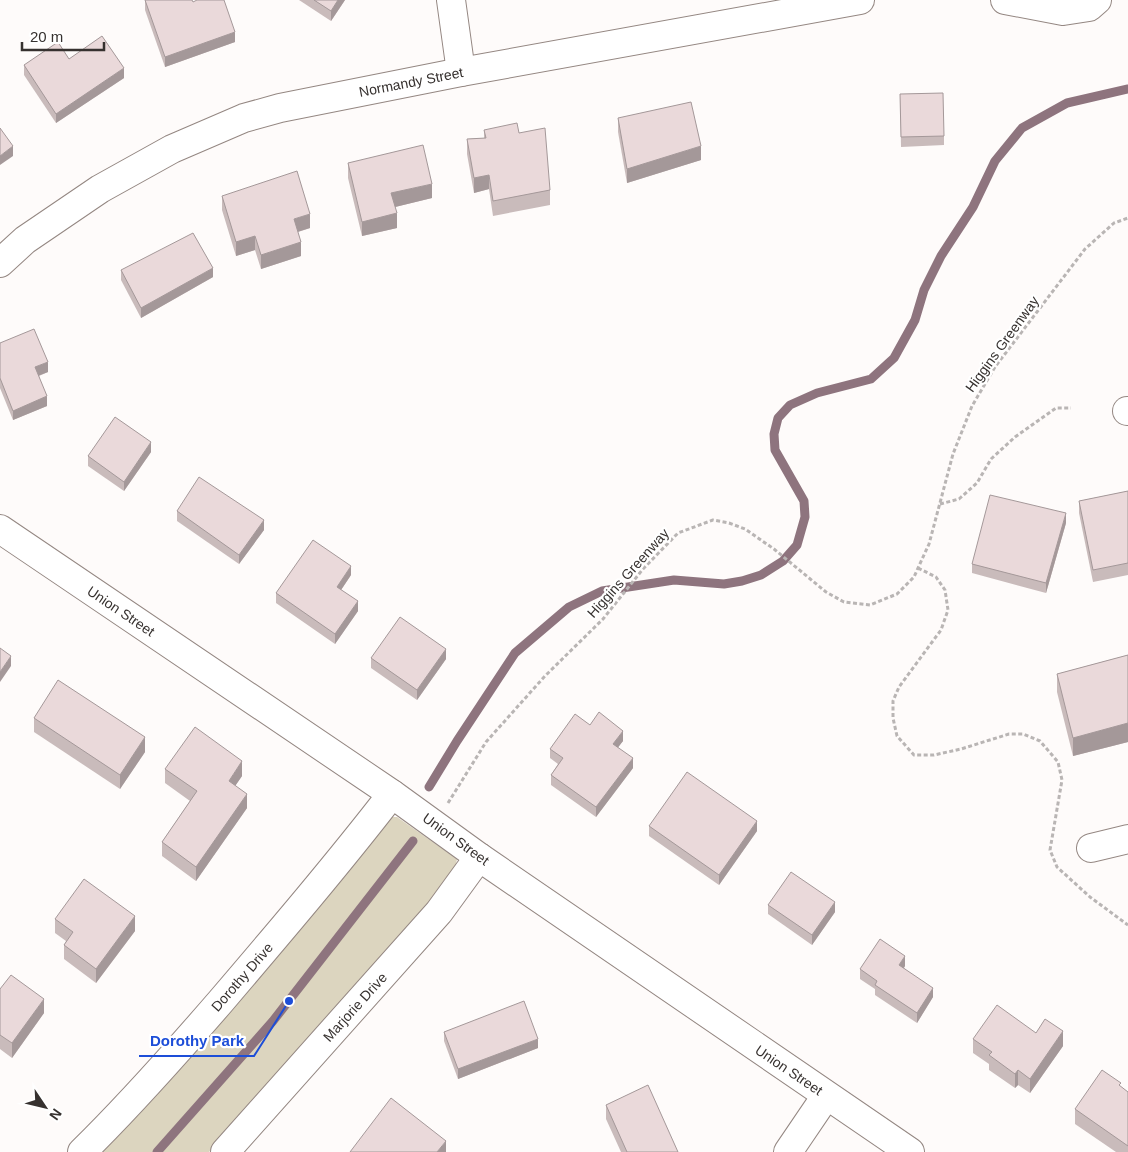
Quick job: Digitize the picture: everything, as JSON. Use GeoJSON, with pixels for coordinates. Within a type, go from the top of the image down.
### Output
{"type":"FeatureCollection","features":[{"type":"Feature","properties":{"kind":"street"},"geometry":{"type":"LineString","coordinates":[[451,0],[461,72]]}},
{"type":"Feature","properties":{"kind":"street","name":"Normandy Street"},"geometry":{"type":"LineString","coordinates":[[0,263],[26,240],[100,189],[172,149],[235,122],[280,108],[461,72],[860,0]]}},
{"type":"Feature","properties":{"kind":"street"},"geometry":{"type":"LineString","coordinates":[[1005,0],[1063,12],[1089,7],[1097,0]]}},
{"type":"Feature","properties":{"kind":"street","name":"Union Street"},"geometry":{"type":"LineString","coordinates":[[0,528],[433,822],[479,857],[910,1152]]}},
{"type":"Feature","properties":{"kind":"street","name":"Dorothy Drive"},"geometry":{"type":"LineString","coordinates":[[82,1152],[172,1057],[286,926],[392,794]]}},
{"type":"Feature","properties":{"kind":"street"},"geometry":{"type":"LineString","coordinates":[[1091,848],[1128,839]]}},
{"type":"Feature","properties":{"kind":"street","name":"Marjorie Drive"},"geometry":{"type":"LineString","coordinates":[[225,1152],[439,912],[479,857]]}},
{"type":"Feature","properties":{"kind":"street"},"geometry":{"type":"LineString","coordinates":[[788,1152],[826,1096]]}},
{"type":"Feature","properties":{"kind":"path","name":"Higgins Greenway"},"geometry":{"type":"LineString","coordinates":[[433,822],[457,790],[486,742],[545,676],[603,619],[644,569],[678,533],[713,520],[728,523],[745,529],[774,549],[826,592],[844,602],[870,605],[897,594],[914,577],[928,544],[952,454],[972,406],[996,367],[1086,249],[1114,223],[1128,218]]}},
{"type":"Feature","properties":{"kind":"path"},"geometry":{"type":"LineString","coordinates":[[939,504],[959,499],[976,483],[992,459],[1015,437],[1056,408],[1071,408]]}},
{"type":"Feature","properties":{"kind":"path"},"geometry":{"type":"LineString","coordinates":[[918,568],[936,577],[946,590],[948,610],[941,630],[899,687],[893,702],[893,718],[897,736],[914,755],[934,754],[961,748],[1008,734],[1023,734],[1040,741],[1058,762],[1062,780],[1050,850],[1057,867],[1090,897],[1128,925]]}},
{"type":"Feature","properties":{"kind":"shaded area"},"geometry":{"type":"Polygon","coordinates":[[[386,817],[397,817],[457,859],[454,875],[293,1063],[209,1152],[93,1152],[386,817]]]}},
{"type":"Feature","properties":{"kind":"building"},"geometry":{"type":"Polygon","coordinates":[[[145,0],[192,0],[193,2],[197,0],[224,0],[235,32],[165,57],[145,0]]]}},
{"type":"Feature","properties":{"kind":"building"},"geometry":{"type":"Polygon","coordinates":[[[314,0],[338,0],[331,11],[314,0]]]}},
{"type":"Feature","properties":{"kind":"building"},"geometry":{"type":"Polygon","coordinates":[[[102,36],[124,68],[56,114],[24,65],[58,42],[69,59],[102,36]]]}},
{"type":"Feature","properties":{"kind":"building"},"geometry":{"type":"Polygon","coordinates":[[[943,93],[944,136],[901,137],[900,94],[943,93]]]}},
{"type":"Feature","properties":{"kind":"building"},"geometry":{"type":"Polygon","coordinates":[[[691,102],[701,146],[627,169],[618,118],[691,102]]]}},
{"type":"Feature","properties":{"kind":"building"},"geometry":{"type":"Polygon","coordinates":[[[517,123],[519,133],[545,128],[550,190],[493,201],[489,175],[474,178],[467,139],[486,138],[484,130],[517,123]]]}},
{"type":"Feature","properties":{"kind":"building"},"geometry":{"type":"Polygon","coordinates":[[[0,128],[13,146],[0,156],[0,128]]]}},
{"type":"Feature","properties":{"kind":"building"},"geometry":{"type":"Polygon","coordinates":[[[423,145],[432,184],[391,193],[397,213],[362,222],[348,163],[423,145]]]}},
{"type":"Feature","properties":{"kind":"building"},"geometry":{"type":"Polygon","coordinates":[[[297,171],[310,214],[294,219],[301,242],[261,255],[255,236],[236,242],[222,196],[297,171]]]}},
{"type":"Feature","properties":{"kind":"building"},"geometry":{"type":"Polygon","coordinates":[[[193,233],[213,268],[141,308],[121,270],[193,233]]]}},
{"type":"Feature","properties":{"kind":"building"},"geometry":{"type":"Polygon","coordinates":[[[34,329],[48,362],[35,367],[47,396],[13,411],[0,378],[0,343],[34,329]]]}},
{"type":"Feature","properties":{"kind":"building"},"geometry":{"type":"Polygon","coordinates":[[[115,417],[151,442],[124,482],[88,456],[115,417]]]}},
{"type":"Feature","properties":{"kind":"building"},"geometry":{"type":"Polygon","coordinates":[[[199,477],[264,520],[239,555],[177,511],[199,477]]]}},
{"type":"Feature","properties":{"kind":"building"},"geometry":{"type":"Polygon","coordinates":[[[1128,491],[1128,563],[1093,570],[1079,501],[1128,491]]]}},
{"type":"Feature","properties":{"kind":"building"},"geometry":{"type":"Polygon","coordinates":[[[990,495],[1066,513],[1046,583],[972,564],[990,495]]]}},
{"type":"Feature","properties":{"kind":"building"},"geometry":{"type":"Polygon","coordinates":[[[313,540],[351,566],[337,587],[358,601],[335,634],[276,593],[313,540]]]}},
{"type":"Feature","properties":{"kind":"building"},"geometry":{"type":"Polygon","coordinates":[[[400,617],[446,649],[417,690],[371,658],[400,617]]]}},
{"type":"Feature","properties":{"kind":"building"},"geometry":{"type":"Polygon","coordinates":[[[0,648],[11,656],[0,672],[0,648]]]}},
{"type":"Feature","properties":{"kind":"building"},"geometry":{"type":"Polygon","coordinates":[[[1128,655],[1128,723],[1073,738],[1057,674],[1128,655]]]}},
{"type":"Feature","properties":{"kind":"building"},"geometry":{"type":"Polygon","coordinates":[[[58,680],[145,737],[120,775],[34,718],[58,680]]]}},
{"type":"Feature","properties":{"kind":"building"},"geometry":{"type":"Polygon","coordinates":[[[599,712],[623,731],[613,744],[633,758],[596,807],[551,775],[563,758],[550,749],[575,714],[590,725],[599,712]]]}},
{"type":"Feature","properties":{"kind":"building"},"geometry":{"type":"Polygon","coordinates":[[[195,727],[242,761],[229,781],[247,794],[196,867],[162,842],[197,791],[165,769],[195,727]]]}},
{"type":"Feature","properties":{"kind":"building"},"geometry":{"type":"Polygon","coordinates":[[[687,772],[757,821],[719,875],[649,826],[687,772]]]}},
{"type":"Feature","properties":{"kind":"building"},"geometry":{"type":"Polygon","coordinates":[[[791,872],[835,902],[812,935],[768,905],[791,872]]]}},
{"type":"Feature","properties":{"kind":"building"},"geometry":{"type":"Polygon","coordinates":[[[84,879],[135,916],[96,969],[64,945],[73,932],[55,919],[84,879]]]}},
{"type":"Feature","properties":{"kind":"building"},"geometry":{"type":"Polygon","coordinates":[[[880,939],[905,956],[899,965],[933,988],[917,1013],[875,985],[877,981],[860,969],[880,939]]]}},
{"type":"Feature","properties":{"kind":"building"},"geometry":{"type":"Polygon","coordinates":[[[11,975],[44,999],[12,1043],[0,1035],[0,989],[11,975]]]}},
{"type":"Feature","properties":{"kind":"building"},"geometry":{"type":"Polygon","coordinates":[[[524,1001],[538,1039],[458,1069],[444,1032],[524,1001]]]}},
{"type":"Feature","properties":{"kind":"building"},"geometry":{"type":"Polygon","coordinates":[[[997,1005],[1036,1033],[1045,1019],[1063,1031],[1030,1079],[1018,1070],[1015,1074],[989,1055],[992,1052],[973,1039],[997,1005]]]}},
{"type":"Feature","properties":{"kind":"building"},"geometry":{"type":"Polygon","coordinates":[[[1102,1070],[1121,1083],[1119,1085],[1128,1092],[1128,1146],[1075,1109],[1102,1070]]]}},
{"type":"Feature","properties":{"kind":"building"},"geometry":{"type":"Polygon","coordinates":[[[648,1085],[678,1152],[627,1152],[606,1105],[648,1085]]]}},
{"type":"Feature","properties":{"kind":"building"},"geometry":{"type":"Polygon","coordinates":[[[391,1098],[446,1141],[437,1152],[350,1152],[391,1098]]]}},
{"type":"Feature","properties":{"kind":"waterway"},"geometry":{"type":"LineString","coordinates":[[429,787],[515,653],[569,607],[602,591],[674,580],[724,584],[742,581],[761,575],[783,561],[797,545],[805,517],[804,501],[775,450],[774,434],[778,418],[790,405],[817,393],[871,379],[894,358],[915,320],[924,290],[941,256],[973,207],[995,161],[1022,128],[1067,103],[1128,89]]}},
{"type":"Feature","properties":{"kind":"waterway"},"geometry":{"type":"LineString","coordinates":[[157,1152],[273,1021],[413,841]]}},
{"type":"Feature","properties":{"kind":"place","name":"Dorothy Park"},"geometry":{"type":"Point","coordinates":[289,1001]}}]}
